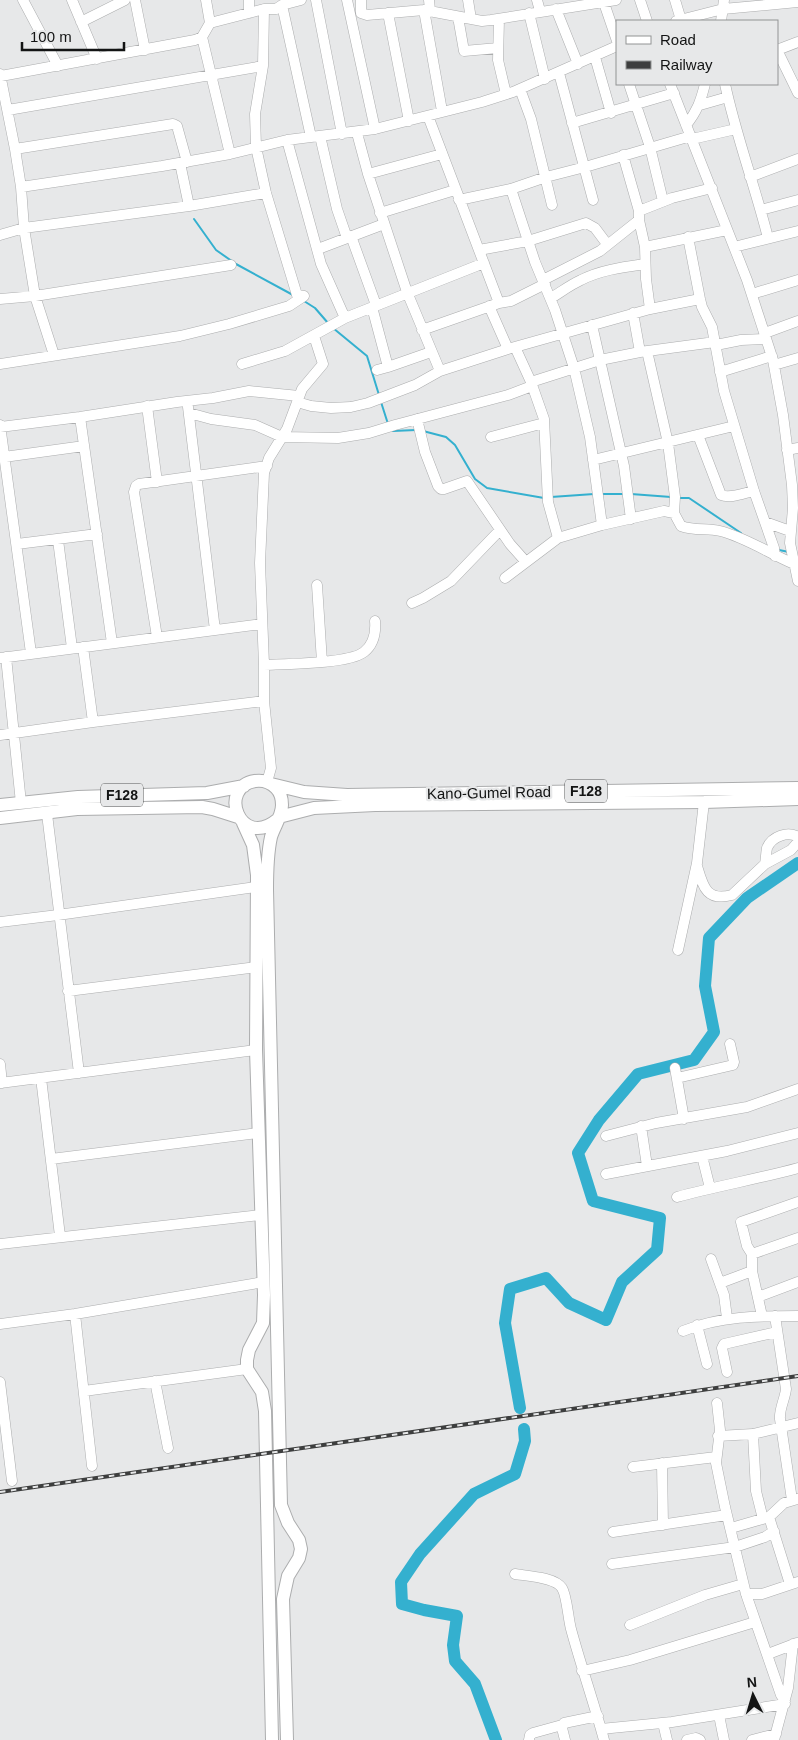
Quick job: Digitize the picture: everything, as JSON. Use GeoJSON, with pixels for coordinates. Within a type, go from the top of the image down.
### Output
{"type":"FeatureCollection","features":[{"type":"Feature","properties":{"kind":"main road","name":"F128"},"geometry":{"type":"LineString","coordinates":[[0,806],[78,797],[206,793],[244,786],[251,782],[269,783]]}},
{"type":"Feature","properties":{"kind":"main road","name":"Kano-Gumel Road"},"geometry":{"type":"LineString","coordinates":[[269,783],[304,792],[338,795],[630,797],[704,802],[798,799]]}},
{"type":"Feature","properties":{"kind":"main road"},"geometry":{"type":"LineString","coordinates":[[269,783],[281,796],[282,803],[268,852],[267,890],[281,1505],[288,1523],[299,1540],[301,1549],[299,1558],[288,1576],[283,1599],[287,1740]]}},
{"type":"Feature","properties":{"kind":"main road"},"geometry":{"type":"LineString","coordinates":[[244,786],[236,797],[235,804],[253,845],[256,886],[256,1050],[264,1282],[262,1323],[250,1350],[247,1369],[262,1392],[264,1401],[272,1740]]}},
{"type":"Feature","properties":{"kind":"main road","name":"Kano-Gumel Road"},"geometry":{"type":"LineString","coordinates":[[278,819],[320,808],[630,797],[798,788]]}},
{"type":"Feature","properties":{"kind":"main road","name":"F128"},"geometry":{"type":"LineString","coordinates":[[0,818],[77,809],[202,807],[220,810],[241,820],[252,828],[270,826],[278,819]]}},
{"type":"Feature","properties":{"kind":"main road"},"geometry":{"type":"LineString","coordinates":[[266,1456],[281,1456]]}},
{"type":"Feature","properties":{"kind":"street"},"geometry":{"type":"LineString","coordinates":[[23,0],[58,66]]}},
{"type":"Feature","properties":{"kind":"street"},"geometry":{"type":"LineString","coordinates":[[72,0],[97,58]]}},
{"type":"Feature","properties":{"kind":"street"},"geometry":{"type":"LineString","coordinates":[[81,22],[125,0]]}},
{"type":"Feature","properties":{"kind":"street"},"geometry":{"type":"LineString","coordinates":[[135,0],[145,50]]}},
{"type":"Feature","properties":{"kind":"street"},"geometry":{"type":"LineString","coordinates":[[54,355],[35,296],[24,228],[21,187],[1,75],[195,40],[202,37],[210,23],[206,0]]}},
{"type":"Feature","properties":{"kind":"street"},"geometry":{"type":"LineString","coordinates":[[249,0],[249,13]]}},
{"type":"Feature","properties":{"kind":"street"},"geometry":{"type":"LineString","coordinates":[[210,23],[301,0]]}},
{"type":"Feature","properties":{"kind":"street"},"geometry":{"type":"LineString","coordinates":[[316,0],[342,134]]}},
{"type":"Feature","properties":{"kind":"street"},"geometry":{"type":"LineString","coordinates":[[347,0],[375,129]]}},
{"type":"Feature","properties":{"kind":"street"},"geometry":{"type":"LineString","coordinates":[[361,0],[361,13],[367,15],[428,7],[458,17],[482,21],[616,0]]}},
{"type":"Feature","properties":{"kind":"street"},"geometry":{"type":"LineString","coordinates":[[468,0],[471,18]]}},
{"type":"Feature","properties":{"kind":"street"},"geometry":{"type":"LineString","coordinates":[[537,0],[540,11]]}},
{"type":"Feature","properties":{"kind":"street"},"geometry":{"type":"LineString","coordinates":[[640,0],[647,20]]}},
{"type":"Feature","properties":{"kind":"street"},"geometry":{"type":"LineString","coordinates":[[675,0],[678,20],[724,5],[798,2]]}},
{"type":"Feature","properties":{"kind":"street"},"geometry":{"type":"LineString","coordinates":[[603,1],[616,38]]}},
{"type":"Feature","properties":{"kind":"street"},"geometry":{"type":"LineString","coordinates":[[278,5],[315,137],[338,209],[374,306],[388,367]]}},
{"type":"Feature","properties":{"kind":"street"},"geometry":{"type":"LineString","coordinates":[[721,20],[724,5]]}},
{"type":"Feature","properties":{"kind":"street"},"geometry":{"type":"LineString","coordinates":[[428,7],[442,112]]}},
{"type":"Feature","properties":{"kind":"street"},"geometry":{"type":"LineString","coordinates":[[0,364],[180,336],[289,306],[301,296],[266,194],[256,147],[256,105],[263,66],[264,9]]}},
{"type":"Feature","properties":{"kind":"street"},"geometry":{"type":"LineString","coordinates":[[556,9],[578,64]]}},
{"type":"Feature","properties":{"kind":"street"},"geometry":{"type":"LineString","coordinates":[[388,13],[409,121]]}},
{"type":"Feature","properties":{"kind":"street"},"geometry":{"type":"LineString","coordinates":[[529,13],[545,79]]}},
{"type":"Feature","properties":{"kind":"street"},"geometry":{"type":"LineString","coordinates":[[458,17],[464,51],[498,48]]}},
{"type":"Feature","properties":{"kind":"street"},"geometry":{"type":"LineString","coordinates":[[499,19],[498,48],[500,70],[506,94]]}},
{"type":"Feature","properties":{"kind":"street"},"geometry":{"type":"LineString","coordinates":[[202,37],[230,154]]}},
{"type":"Feature","properties":{"kind":"street"},"geometry":{"type":"LineString","coordinates":[[778,50],[798,42]]}},
{"type":"Feature","properties":{"kind":"street"},"geometry":{"type":"LineString","coordinates":[[21,187],[230,154],[287,140],[357,133],[409,121],[482,102],[520,89],[616,46]]}},
{"type":"Feature","properties":{"kind":"street"},"geometry":{"type":"LineString","coordinates":[[778,52],[798,93]]}},
{"type":"Feature","properties":{"kind":"street"},"geometry":{"type":"LineString","coordinates":[[595,56],[611,113]]}},
{"type":"Feature","properties":{"kind":"street"},"geometry":{"type":"LineString","coordinates":[[8,110],[263,66]]}},
{"type":"Feature","properties":{"kind":"street"},"geometry":{"type":"LineString","coordinates":[[559,73],[593,200]]}},
{"type":"Feature","properties":{"kind":"street"},"geometry":{"type":"LineString","coordinates":[[629,85],[650,147],[663,201]]}},
{"type":"Feature","properties":{"kind":"street"},"geometry":{"type":"LineString","coordinates":[[686,125],[700,105],[705,85]]}},
{"type":"Feature","properties":{"kind":"street"},"geometry":{"type":"LineString","coordinates":[[725,85],[768,238]]}},
{"type":"Feature","properties":{"kind":"street"},"geometry":{"type":"LineString","coordinates":[[520,89],[531,119],[552,205]]}},
{"type":"Feature","properties":{"kind":"street"},"geometry":{"type":"LineString","coordinates":[[572,123],[635,106],[672,89],[752,294],[773,360],[787,450],[795,484],[795,513],[790,531],[792,556],[798,581]]}},
{"type":"Feature","properties":{"kind":"street"},"geometry":{"type":"LineString","coordinates":[[700,105],[728,97]]}},
{"type":"Feature","properties":{"kind":"street"},"geometry":{"type":"LineString","coordinates":[[428,116],[499,303]]}},
{"type":"Feature","properties":{"kind":"street"},"geometry":{"type":"LineString","coordinates":[[15,149],[173,124],[176,126],[184,162],[189,206]]}},
{"type":"Feature","properties":{"kind":"street"},"geometry":{"type":"LineString","coordinates":[[380,213],[457,195],[511,189],[650,147],[736,129]]}},
{"type":"Feature","properties":{"kind":"street"},"geometry":{"type":"LineString","coordinates":[[357,133],[380,213],[407,292],[440,371]]}},
{"type":"Feature","properties":{"kind":"street"},"geometry":{"type":"LineString","coordinates":[[287,140],[325,274],[345,318]]}},
{"type":"Feature","properties":{"kind":"street"},"geometry":{"type":"LineString","coordinates":[[368,174],[442,154]]}},
{"type":"Feature","properties":{"kind":"street"},"geometry":{"type":"LineString","coordinates":[[623,156],[645,247],[650,309]]}},
{"type":"Feature","properties":{"kind":"street"},"geometry":{"type":"LineString","coordinates":[[750,177],[798,158]]}},
{"type":"Feature","properties":{"kind":"street"},"geometry":{"type":"LineString","coordinates":[[422,330],[489,306],[511,301],[588,258],[639,216],[663,201],[712,188]]}},
{"type":"Feature","properties":{"kind":"street"},"geometry":{"type":"LineString","coordinates":[[511,189],[528,241],[563,332],[574,368],[590,437],[602,525]]}},
{"type":"Feature","properties":{"kind":"street"},"geometry":{"type":"LineString","coordinates":[[0,235],[24,228],[266,194]]}},
{"type":"Feature","properties":{"kind":"street"},"geometry":{"type":"LineString","coordinates":[[761,210],[798,200]]}},
{"type":"Feature","properties":{"kind":"street"},"geometry":{"type":"LineString","coordinates":[[479,250],[528,241],[588,223],[595,228],[607,244]]}},
{"type":"Feature","properties":{"kind":"street"},"geometry":{"type":"LineString","coordinates":[[318,249],[384,224]]}},
{"type":"Feature","properties":{"kind":"street"},"geometry":{"type":"LineString","coordinates":[[645,247],[727,230]]}},
{"type":"Feature","properties":{"kind":"street"},"geometry":{"type":"LineString","coordinates":[[734,246],[798,231]]}},
{"type":"Feature","properties":{"kind":"street"},"geometry":{"type":"LineString","coordinates":[[688,237],[700,299],[712,326],[724,390],[774,552]]}},
{"type":"Feature","properties":{"kind":"street"},"geometry":{"type":"LineString","coordinates":[[242,364],[285,351],[345,318],[484,263]]}},
{"type":"Feature","properties":{"kind":"street"},"geometry":{"type":"LineString","coordinates":[[551,298],[590,276],[626,266],[645,264]]}},
{"type":"Feature","properties":{"kind":"street"},"geometry":{"type":"LineString","coordinates":[[0,300],[231,265]]}},
{"type":"Feature","properties":{"kind":"street"},"geometry":{"type":"LineString","coordinates":[[752,294],[798,280]]}},
{"type":"Feature","properties":{"kind":"street"},"geometry":{"type":"LineString","coordinates":[[31,653],[17,544],[5,495],[0,426],[80,417],[249,391],[298,399],[311,406],[351,407],[415,386],[440,371],[511,348],[650,309],[700,299]]}},
{"type":"Feature","properties":{"kind":"street"},"geometry":{"type":"LineString","coordinates":[[489,306],[531,384],[544,423],[548,499],[558,538]]}},
{"type":"Feature","properties":{"kind":"street"},"geometry":{"type":"LineString","coordinates":[[634,314],[668,443],[675,499],[674,513],[681,526],[724,532],[774,552],[792,556]]}},
{"type":"Feature","properties":{"kind":"street"},"geometry":{"type":"LineString","coordinates":[[189,413],[255,424],[282,437],[338,438],[354,436],[393,426],[418,426],[508,395],[531,384],[600,360],[644,352],[766,336],[798,321]]}},
{"type":"Feature","properties":{"kind":"street"},"geometry":{"type":"LineString","coordinates":[[592,325],[622,454],[632,518]]}},
{"type":"Feature","properties":{"kind":"street"},"geometry":{"type":"LineString","coordinates":[[269,783],[271,768],[264,701],[260,563],[263,490],[269,458],[287,429],[305,384],[323,364],[314,336]]}},
{"type":"Feature","properties":{"kind":"street"},"geometry":{"type":"LineString","coordinates":[[376,370],[431,352]]}},
{"type":"Feature","properties":{"kind":"street"},"geometry":{"type":"LineString","coordinates":[[720,372],[773,360],[798,358]]}},
{"type":"Feature","properties":{"kind":"street"},"geometry":{"type":"LineString","coordinates":[[187,401],[215,630]]}},
{"type":"Feature","properties":{"kind":"street"},"geometry":{"type":"LineString","coordinates":[[147,406],[157,482]]}},
{"type":"Feature","properties":{"kind":"street"},"geometry":{"type":"LineString","coordinates":[[80,417],[112,643]]}},
{"type":"Feature","properties":{"kind":"street"},"geometry":{"type":"LineString","coordinates":[[491,437],[544,423]]}},
{"type":"Feature","properties":{"kind":"street"},"geometry":{"type":"LineString","coordinates":[[418,426],[438,486],[444,489],[467,481],[510,544],[526,562]]}},
{"type":"Feature","properties":{"kind":"street"},"geometry":{"type":"LineString","coordinates":[[593,460],[734,426]]}},
{"type":"Feature","properties":{"kind":"street"},"geometry":{"type":"LineString","coordinates":[[698,435],[721,495],[724,497],[754,491]]}},
{"type":"Feature","properties":{"kind":"street"},"geometry":{"type":"LineString","coordinates":[[3,454],[84,446]]}},
{"type":"Feature","properties":{"kind":"street"},"geometry":{"type":"LineString","coordinates":[[787,450],[798,448]]}},
{"type":"Feature","properties":{"kind":"street"},"geometry":{"type":"LineString","coordinates":[[157,638],[134,492],[136,486],[139,484],[267,466]]}},
{"type":"Feature","properties":{"kind":"street"},"geometry":{"type":"LineString","coordinates":[[505,578],[558,538],[602,525],[664,511],[674,513]]}},
{"type":"Feature","properties":{"kind":"street"},"geometry":{"type":"LineString","coordinates":[[764,522],[790,531]]}},
{"type":"Feature","properties":{"kind":"street"},"geometry":{"type":"LineString","coordinates":[[412,603],[451,581],[500,530]]}},
{"type":"Feature","properties":{"kind":"street"},"geometry":{"type":"LineString","coordinates":[[17,544],[97,534]]}},
{"type":"Feature","properties":{"kind":"street"},"geometry":{"type":"LineString","coordinates":[[58,540],[72,648]]}},
{"type":"Feature","properties":{"kind":"street"},"geometry":{"type":"LineString","coordinates":[[317,586],[322,662]]}},
{"type":"Feature","properties":{"kind":"street"},"geometry":{"type":"LineString","coordinates":[[264,665],[322,662],[363,653],[373,642],[376,630],[375,621]]}},
{"type":"Feature","properties":{"kind":"street"},"geometry":{"type":"LineString","coordinates":[[21,803],[14,732],[5,699],[3,658],[262,624]]}},
{"type":"Feature","properties":{"kind":"street"},"geometry":{"type":"LineString","coordinates":[[83,647],[93,722]]}},
{"type":"Feature","properties":{"kind":"street"},"geometry":{"type":"LineString","coordinates":[[0,735],[264,701]]}},
{"type":"Feature","properties":{"kind":"street"},"geometry":{"type":"LineString","coordinates":[[678,950],[697,863],[704,802]]}},
{"type":"Feature","properties":{"kind":"street"},"geometry":{"type":"LineString","coordinates":[[47,814],[79,1073]]}},
{"type":"Feature","properties":{"kind":"street"},"geometry":{"type":"LineString","coordinates":[[765,864],[767,849],[770,843],[785,834],[792,833],[798,837]]}},
{"type":"Feature","properties":{"kind":"street"},"geometry":{"type":"LineString","coordinates":[[697,863],[706,891],[711,895],[732,895],[765,864],[791,850],[798,842]]}},
{"type":"Feature","properties":{"kind":"street"},"geometry":{"type":"LineString","coordinates":[[0,922],[256,886]]}},
{"type":"Feature","properties":{"kind":"street"},"geometry":{"type":"LineString","coordinates":[[68,990],[257,967]]}},
{"type":"Feature","properties":{"kind":"street"},"geometry":{"type":"LineString","coordinates":[[684,1118],[676,1073],[733,1065],[730,1044]]}},
{"type":"Feature","properties":{"kind":"street"},"geometry":{"type":"LineString","coordinates":[[0,1064],[1,1083],[256,1050]]}},
{"type":"Feature","properties":{"kind":"street"},"geometry":{"type":"LineString","coordinates":[[41,1078],[60,1236]]}},
{"type":"Feature","properties":{"kind":"street"},"geometry":{"type":"LineString","coordinates":[[606,1136],[642,1126],[747,1107],[798,1089]]}},
{"type":"Feature","properties":{"kind":"street"},"geometry":{"type":"LineString","coordinates":[[642,1126],[647,1166]]}},
{"type":"Feature","properties":{"kind":"street"},"geometry":{"type":"LineString","coordinates":[[51,1159],[258,1133]]}},
{"type":"Feature","properties":{"kind":"street"},"geometry":{"type":"LineString","coordinates":[[606,1174],[702,1156],[798,1133]]}},
{"type":"Feature","properties":{"kind":"street"},"geometry":{"type":"LineString","coordinates":[[702,1156],[710,1188]]}},
{"type":"Feature","properties":{"kind":"street"},"geometry":{"type":"LineString","coordinates":[[677,1197],[798,1168]]}},
{"type":"Feature","properties":{"kind":"street"},"geometry":{"type":"LineString","coordinates":[[762,1316],[752,1271],[752,1254],[747,1246],[741,1221],[798,1202]]}},
{"type":"Feature","properties":{"kind":"street"},"geometry":{"type":"LineString","coordinates":[[0,1244],[261,1215]]}},
{"type":"Feature","properties":{"kind":"street"},"geometry":{"type":"LineString","coordinates":[[752,1254],[798,1238]]}},
{"type":"Feature","properties":{"kind":"street"},"geometry":{"type":"LineString","coordinates":[[711,1259],[724,1295],[727,1318]]}},
{"type":"Feature","properties":{"kind":"street"},"geometry":{"type":"LineString","coordinates":[[720,1282],[752,1271]]}},
{"type":"Feature","properties":{"kind":"street"},"geometry":{"type":"LineString","coordinates":[[0,1324],[75,1314],[264,1282]]}},
{"type":"Feature","properties":{"kind":"street"},"geometry":{"type":"LineString","coordinates":[[758,1297],[798,1282]]}},
{"type":"Feature","properties":{"kind":"street"},"geometry":{"type":"LineString","coordinates":[[75,1314],[92,1466]]}},
{"type":"Feature","properties":{"kind":"street"},"geometry":{"type":"LineString","coordinates":[[731,1528],[766,1518],[784,1503],[795,1499],[779,1412],[786,1389],[775,1316]]}},
{"type":"Feature","properties":{"kind":"street"},"geometry":{"type":"LineString","coordinates":[[683,1331],[697,1325],[727,1318],[798,1316]]}},
{"type":"Feature","properties":{"kind":"street"},"geometry":{"type":"LineString","coordinates":[[697,1325],[707,1364]]}},
{"type":"Feature","properties":{"kind":"street"},"geometry":{"type":"LineString","coordinates":[[727,1372],[722,1348],[724,1344],[777,1332]]}},
{"type":"Feature","properties":{"kind":"street"},"geometry":{"type":"LineString","coordinates":[[84,1391],[247,1369]]}},
{"type":"Feature","properties":{"kind":"street"},"geometry":{"type":"LineString","coordinates":[[155,1381],[168,1448]]}},
{"type":"Feature","properties":{"kind":"street"},"geometry":{"type":"LineString","coordinates":[[0,1384],[12,1481]]}},
{"type":"Feature","properties":{"kind":"street"},"geometry":{"type":"LineString","coordinates":[[718,1403],[720,1430],[716,1457],[727,1515],[755,1622],[768,1654],[780,1695],[785,1702]]}},
{"type":"Feature","properties":{"kind":"street"},"geometry":{"type":"LineString","coordinates":[[718,1436],[752,1434],[798,1423]]}},
{"type":"Feature","properties":{"kind":"street"},"geometry":{"type":"LineString","coordinates":[[630,1625],[705,1595],[745,1589],[762,1594],[794,1583],[756,1491],[752,1434]]}},
{"type":"Feature","properties":{"kind":"street"},"geometry":{"type":"LineString","coordinates":[[633,1467],[716,1457]]}},
{"type":"Feature","properties":{"kind":"street"},"geometry":{"type":"LineString","coordinates":[[662,1463],[663,1525]]}},
{"type":"Feature","properties":{"kind":"street"},"geometry":{"type":"LineString","coordinates":[[613,1532],[727,1515]]}},
{"type":"Feature","properties":{"kind":"street"},"geometry":{"type":"LineString","coordinates":[[612,1564],[735,1547],[764,1537],[774,1531]]}},
{"type":"Feature","properties":{"kind":"street"},"geometry":{"type":"LineString","coordinates":[[515,1574],[550,1580],[561,1587],[582,1671],[598,1716],[604,1740]]}},
{"type":"Feature","properties":{"kind":"street"},"geometry":{"type":"LineString","coordinates":[[582,1671],[630,1660],[755,1622]]}},
{"type":"Feature","properties":{"kind":"street"},"geometry":{"type":"LineString","coordinates":[[768,1654],[796,1643]]}},
{"type":"Feature","properties":{"kind":"street"},"geometry":{"type":"LineString","coordinates":[[752,1740],[775,1737],[785,1702],[796,1643]]}},
{"type":"Feature","properties":{"kind":"street"},"geometry":{"type":"LineString","coordinates":[[601,1729],[663,1723],[785,1702]]}},
{"type":"Feature","properties":{"kind":"street"},"geometry":{"type":"LineString","coordinates":[[719,1714],[724,1740]]}},
{"type":"Feature","properties":{"kind":"street"},"geometry":{"type":"LineString","coordinates":[[529,1740],[533,1733],[564,1723],[598,1716]]}},
{"type":"Feature","properties":{"kind":"street"},"geometry":{"type":"LineString","coordinates":[[663,1723],[667,1740]]}},
{"type":"Feature","properties":{"kind":"street"},"geometry":{"type":"LineString","coordinates":[[562,1725],[565,1740]]}},
{"type":"Feature","properties":{"kind":"street"},"geometry":{"type":"LineString","coordinates":[[687,1740],[696,1738],[700,1740]]}},
{"type":"Feature","properties":{"kind":"waterway"},"geometry":{"type":"LineString","coordinates":[[194,219],[216,250],[236,264],[293,295]]}},
{"type":"Feature","properties":{"kind":"waterway"},"geometry":{"type":"LineString","coordinates":[[304,301],[315,308],[328,323]]}},
{"type":"Feature","properties":{"kind":"waterway"},"geometry":{"type":"LineString","coordinates":[[333,328],[367,356],[379,395]]}},
{"type":"Feature","properties":{"kind":"waterway"},"geometry":{"type":"LineString","coordinates":[[381,402],[388,424]]}},
{"type":"Feature","properties":{"kind":"waterway"},"geometry":{"type":"LineString","coordinates":[[393,431],[416,430]]}},
{"type":"Feature","properties":{"kind":"waterway"},"geometry":{"type":"LineString","coordinates":[[423,431],[446,437],[455,445],[475,479],[487,488],[544,498]]}},
{"type":"Feature","properties":{"kind":"waterway"},"geometry":{"type":"LineString","coordinates":[[551,497],[594,494]]}},
{"type":"Feature","properties":{"kind":"waterway"},"geometry":{"type":"LineString","coordinates":[[601,494],[624,494]]}},
{"type":"Feature","properties":{"kind":"waterway"},"geometry":{"type":"LineString","coordinates":[[631,494],[671,497]]}},
{"type":"Feature","properties":{"kind":"waterway"},"geometry":{"type":"LineString","coordinates":[[678,498],[689,498],[741,533]]}},
{"type":"Feature","properties":{"kind":"waterway"},"geometry":{"type":"LineString","coordinates":[[779,550],[789,552]]}},
{"type":"Feature","properties":{"kind":"waterway"},"geometry":{"type":"LineString","coordinates":[[520,1408],[505,1323],[510,1289],[546,1278],[569,1303],[606,1320],[622,1282],[657,1250],[660,1218],[593,1201],[578,1153],[599,1120],[638,1074],[694,1060],[714,1032],[705,986],[709,938],[747,898],[798,863]]}},
{"type":"Feature","properties":{"kind":"waterway"},"geometry":{"type":"LineString","coordinates":[[496,1740],[475,1684],[455,1661],[453,1645],[457,1616],[402,1604],[401,1582],[420,1554],[474,1494],[515,1474],[525,1441],[524,1429]]}},
{"type":"Feature","properties":{"kind":"railway"},"geometry":{"type":"LineString","coordinates":[[0,1492],[798,1376]]}}]}
